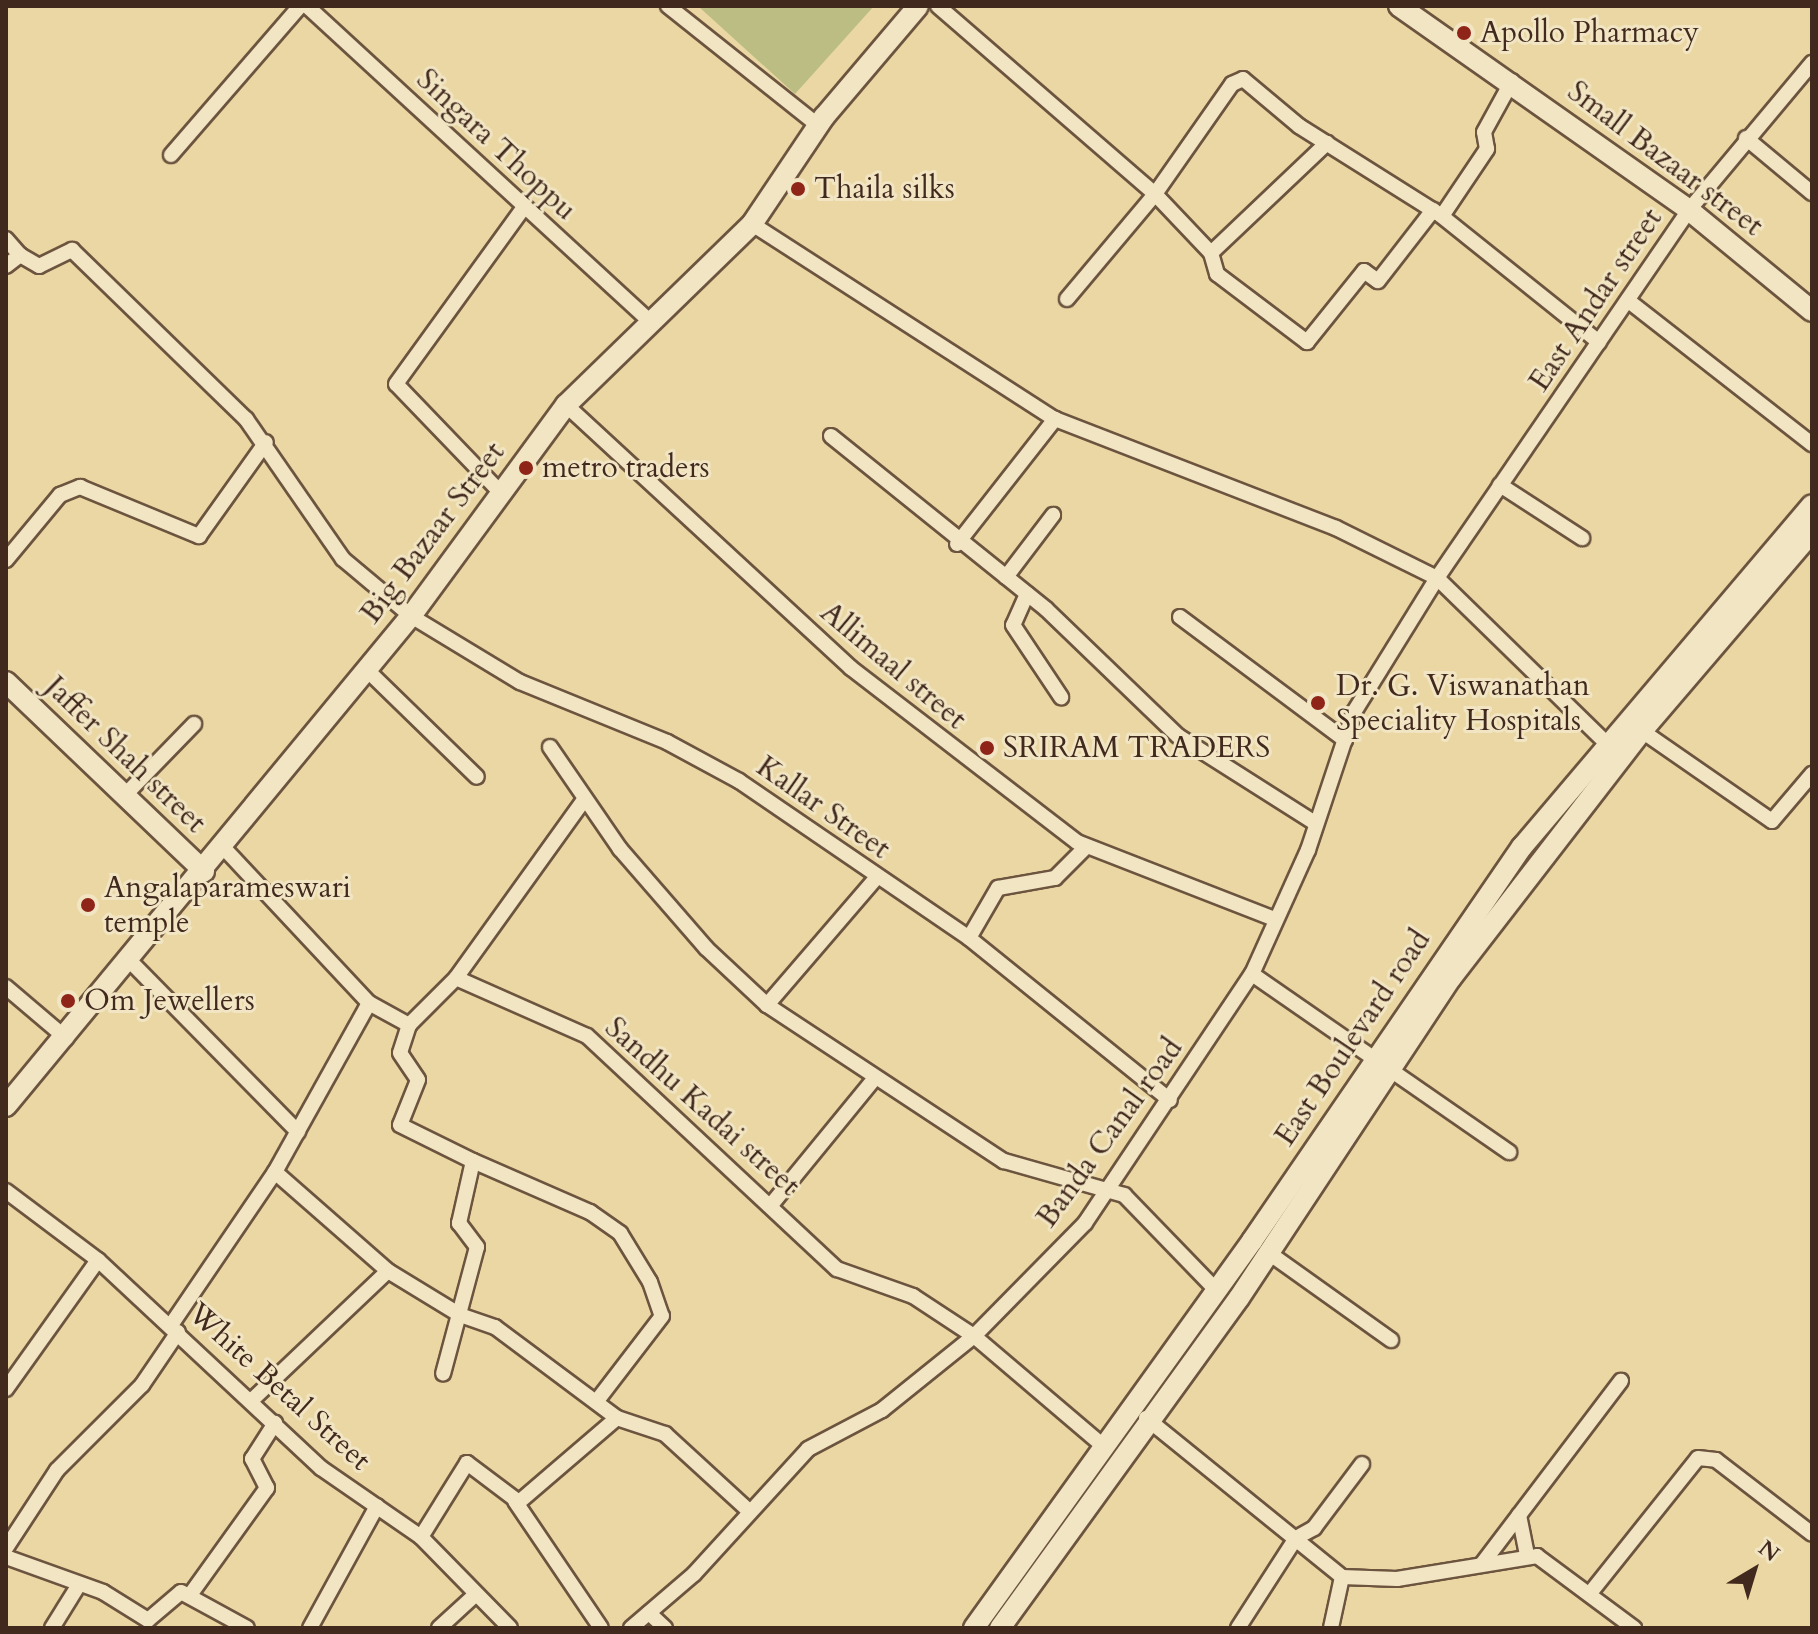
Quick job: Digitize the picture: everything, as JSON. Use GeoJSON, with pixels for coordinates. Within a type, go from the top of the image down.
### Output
{"type":"FeatureCollection","features":[{"type":"Feature","properties":{"kind":"main road","name":"Big Bazaar Street"},"geometry":{"type":"LineString","coordinates":[[6,1106],[66,1038],[411,616],[566,405],[752,224],[819,126],[918,6]]}},
{"type":"Feature","properties":{"kind":"main road","name":"Small Bazaar street"},"geometry":{"type":"LineString","coordinates":[[1399,6],[1512,81],[1689,210],[1812,311]]}},
{"type":"Feature","properties":{"kind":"main road","name":"East Boulevard road"},"geometry":{"type":"LineString","coordinates":[[974,1628],[1215,1289],[1384,1068],[1468,920],[1607,744],[1812,505]]}},
{"type":"Feature","properties":{"kind":"main road"},"geometry":{"type":"LineString","coordinates":[[1000,1628],[1146,1418],[1269,1253],[1384,1068],[1642,731],[1812,532]]}},
{"type":"Feature","properties":{"kind":"main road","name":"Jaffer Shah street"},"geometry":{"type":"LineString","coordinates":[[6,682],[123,797],[204,871]]}},
{"type":"Feature","properties":{"kind":"street"},"geometry":{"type":"LineString","coordinates":[[171,155],[300,6]]}},
{"type":"Feature","properties":{"kind":"street","name":"Singara Thoppu"},"geometry":{"type":"LineString","coordinates":[[307,6],[651,322]]}},
{"type":"Feature","properties":{"kind":"street"},"geometry":{"type":"LineString","coordinates":[[668,6],[819,126]]}},
{"type":"Feature","properties":{"kind":"street"},"geometry":{"type":"LineString","coordinates":[[938,6],[1155,194],[1211,253],[1217,274],[1307,342],[1364,271],[1378,281],[1438,213],[1487,149],[1484,132],[1512,81]]}},
{"type":"Feature","properties":{"kind":"street","name":"East Andar street"},"geometry":{"type":"LineString","coordinates":[[1437,578],[1599,342],[1630,302],[1689,210],[1746,138],[1812,63]]}},
{"type":"Feature","properties":{"kind":"street"},"geometry":{"type":"LineString","coordinates":[[1067,299],[1155,194],[1238,79],[1327,143],[1438,213],[1599,342]]}},
{"type":"Feature","properties":{"kind":"street"},"geometry":{"type":"LineString","coordinates":[[1746,138],[1812,193]]}},
{"type":"Feature","properties":{"kind":"street"},"geometry":{"type":"LineString","coordinates":[[1211,253],[1327,143]]}},
{"type":"Feature","properties":{"kind":"street"},"geometry":{"type":"LineString","coordinates":[[501,493],[396,384],[524,207]]}},
{"type":"Feature","properties":{"kind":"street"},"geometry":{"type":"LineString","coordinates":[[752,224],[1055,419],[1336,528],[1437,578],[1607,744]]}},
{"type":"Feature","properties":{"kind":"street"},"geometry":{"type":"LineString","coordinates":[[6,239],[20,255],[6,266]]}},
{"type":"Feature","properties":{"kind":"street","name":"Kallar Street"},"geometry":{"type":"LineString","coordinates":[[20,255],[39,266],[72,250],[266,442],[343,559],[411,616],[520,682],[667,742],[739,781],[969,938],[1170,1100]]}},
{"type":"Feature","properties":{"kind":"street"},"geometry":{"type":"LineString","coordinates":[[1630,302],[1812,444]]}},
{"type":"Feature","properties":{"kind":"street","name":"Allimaal street"},"geometry":{"type":"LineString","coordinates":[[566,405],[851,668],[1085,848],[1229,895],[1275,919]]}},
{"type":"Feature","properties":{"kind":"street"},"geometry":{"type":"LineString","coordinates":[[957,544],[1055,419]]}},
{"type":"Feature","properties":{"kind":"street"},"geometry":{"type":"LineString","coordinates":[[831,436],[957,544],[1027,594],[1178,736],[1275,805],[1315,823]]}},
{"type":"Feature","properties":{"kind":"street"},"geometry":{"type":"LineString","coordinates":[[6,560],[60,495],[80,487],[199,536],[266,442]]}},
{"type":"Feature","properties":{"kind":"street"},"geometry":{"type":"LineString","coordinates":[[1500,485],[1582,538]]}},
{"type":"Feature","properties":{"kind":"street"},"geometry":{"type":"LineString","coordinates":[[1006,577],[1053,515]]}},
{"type":"Feature","properties":{"kind":"street","name":"Banda Canal road"},"geometry":{"type":"LineString","coordinates":[[631,1628],[750,1512],[808,1449],[882,1410],[974,1336],[1108,1191],[1252,974],[1315,823],[1354,712],[1437,578]]}},
{"type":"Feature","properties":{"kind":"street"},"geometry":{"type":"LineString","coordinates":[[1027,594],[1013,625],[1061,697]]}},
{"type":"Feature","properties":{"kind":"street"},"geometry":{"type":"LineString","coordinates":[[1180,617],[1345,740]]}},
{"type":"Feature","properties":{"kind":"street"},"geometry":{"type":"LineString","coordinates":[[367,670],[477,777]]}},
{"type":"Feature","properties":{"kind":"street"},"geometry":{"type":"LineString","coordinates":[[123,797],[194,724]]}},
{"type":"Feature","properties":{"kind":"street"},"geometry":{"type":"LineString","coordinates":[[1642,731],[1772,821],[1812,774]]}},
{"type":"Feature","properties":{"kind":"street"},"geometry":{"type":"LineString","coordinates":[[550,747],[584,800],[696,938],[767,1005],[1004,1161],[1124,1195],[1215,1289]]}},
{"type":"Feature","properties":{"kind":"street"},"geometry":{"type":"LineString","coordinates":[[584,800],[456,978],[409,1025],[400,1053],[418,1080],[400,1125],[590,1212],[620,1233],[650,1282],[662,1316],[596,1402]]}},
{"type":"Feature","properties":{"kind":"street"},"geometry":{"type":"LineString","coordinates":[[223,847],[369,1003],[409,1025]]}},
{"type":"Feature","properties":{"kind":"street"},"geometry":{"type":"LineString","coordinates":[[969,938],[998,888],[1055,878],[1085,848]]}},
{"type":"Feature","properties":{"kind":"street"},"geometry":{"type":"LineString","coordinates":[[767,1005],[877,877]]}},
{"type":"Feature","properties":{"kind":"street"},"geometry":{"type":"LineString","coordinates":[[129,960],[298,1132]]}},
{"type":"Feature","properties":{"kind":"street"},"geometry":{"type":"LineString","coordinates":[[1252,974],[1509,1152]]}},
{"type":"Feature","properties":{"kind":"street","name":"Sandhu Kadai street"},"geometry":{"type":"LineString","coordinates":[[456,978],[587,1036],[635,1088],[771,1205],[842,1273],[905,1291],[974,1336],[1102,1445]]}},
{"type":"Feature","properties":{"kind":"street"},"geometry":{"type":"LineString","coordinates":[[6,987],[66,1038]]}},
{"type":"Feature","properties":{"kind":"street"},"geometry":{"type":"LineString","coordinates":[[6,1548],[57,1470],[142,1385],[174,1328],[275,1172],[369,1003]]}},
{"type":"Feature","properties":{"kind":"street"},"geometry":{"type":"LineString","coordinates":[[771,1205],[875,1078]]}},
{"type":"Feature","properties":{"kind":"street"},"geometry":{"type":"LineString","coordinates":[[443,1374],[477,1245],[459,1223],[473,1161]]}},
{"type":"Feature","properties":{"kind":"street"},"geometry":{"type":"LineString","coordinates":[[275,1172],[388,1271],[460,1315],[495,1327],[617,1418],[665,1434],[750,1512]]}},
{"type":"Feature","properties":{"kind":"street","name":"White Betal Street"},"geometry":{"type":"LineString","coordinates":[[6,1191],[98,1260],[252,1400],[321,1468],[421,1537],[510,1628]]}},
{"type":"Feature","properties":{"kind":"street"},"geometry":{"type":"LineString","coordinates":[[1269,1253],[1391,1340]]}},
{"type":"Feature","properties":{"kind":"street"},"geometry":{"type":"LineString","coordinates":[[6,1389],[98,1260]]}},
{"type":"Feature","properties":{"kind":"street"},"geometry":{"type":"LineString","coordinates":[[252,1400],[388,1271]]}},
{"type":"Feature","properties":{"kind":"street"},"geometry":{"type":"LineString","coordinates":[[1482,1564],[1621,1381]]}},
{"type":"Feature","properties":{"kind":"street"},"geometry":{"type":"LineString","coordinates":[[515,1501],[617,1418]]}},
{"type":"Feature","properties":{"kind":"street"},"geometry":{"type":"LineString","coordinates":[[1146,1418],[1342,1577],[1397,1579],[1527,1555],[1549,1561],[1634,1628]]}},
{"type":"Feature","properties":{"kind":"street"},"geometry":{"type":"LineString","coordinates":[[190,1595],[267,1488],[252,1459],[275,1423]]}},
{"type":"Feature","properties":{"kind":"street"},"geometry":{"type":"LineString","coordinates":[[1591,1592],[1698,1458],[1716,1460],[1812,1534]]}},
{"type":"Feature","properties":{"kind":"street"},"geometry":{"type":"LineString","coordinates":[[421,1537],[467,1463],[515,1501],[601,1628]]}},
{"type":"Feature","properties":{"kind":"street"},"geometry":{"type":"LineString","coordinates":[[1238,1628],[1296,1538],[1314,1528],[1362,1464]]}},
{"type":"Feature","properties":{"kind":"street"},"geometry":{"type":"LineString","coordinates":[[310,1628],[377,1506]]}},
{"type":"Feature","properties":{"kind":"street"},"geometry":{"type":"LineString","coordinates":[[1519,1515],[1527,1555]]}},
{"type":"Feature","properties":{"kind":"street"},"geometry":{"type":"LineString","coordinates":[[6,1557],[78,1586],[103,1592],[145,1624],[174,1595],[190,1595],[247,1628]]}},
{"type":"Feature","properties":{"kind":"street"},"geometry":{"type":"LineString","coordinates":[[1331,1628],[1342,1577]]}},
{"type":"Feature","properties":{"kind":"street"},"geometry":{"type":"LineString","coordinates":[[52,1628],[78,1586]]}},
{"type":"Feature","properties":{"kind":"street"},"geometry":{"type":"LineString","coordinates":[[439,1628],[475,1595]]}},
{"type":"Feature","properties":{"kind":"street"},"geometry":{"type":"LineString","coordinates":[[649,1613],[665,1628]]}},
{"type":"Feature","properties":{"kind":"green space"},"geometry":{"type":"Polygon","coordinates":[[[698,6],[874,6],[795,94],[698,6]]]}},
{"type":"Feature","properties":{"kind":"place","name":"Apollo Pharmacy"},"geometry":{"type":"Point","coordinates":[1464,33]}},
{"type":"Feature","properties":{"kind":"place","name":"Thaila silks"},"geometry":{"type":"Point","coordinates":[798,189]}},
{"type":"Feature","properties":{"kind":"place","name":"metro traders"},"geometry":{"type":"Point","coordinates":[526,468]}},
{"type":"Feature","properties":{"kind":"place","name":"Dr. G. Viswanathan Speciality Hospitals"},"geometry":{"type":"Point","coordinates":[1318,703]}},
{"type":"Feature","properties":{"kind":"place","name":"SRIRAM TRADERS"},"geometry":{"type":"Point","coordinates":[987,748]}},
{"type":"Feature","properties":{"kind":"place","name":"Angalaparameswari temple"},"geometry":{"type":"Point","coordinates":[88,905]}},
{"type":"Feature","properties":{"kind":"place","name":"Om Jewellers"},"geometry":{"type":"Point","coordinates":[68,1001]}}]}
